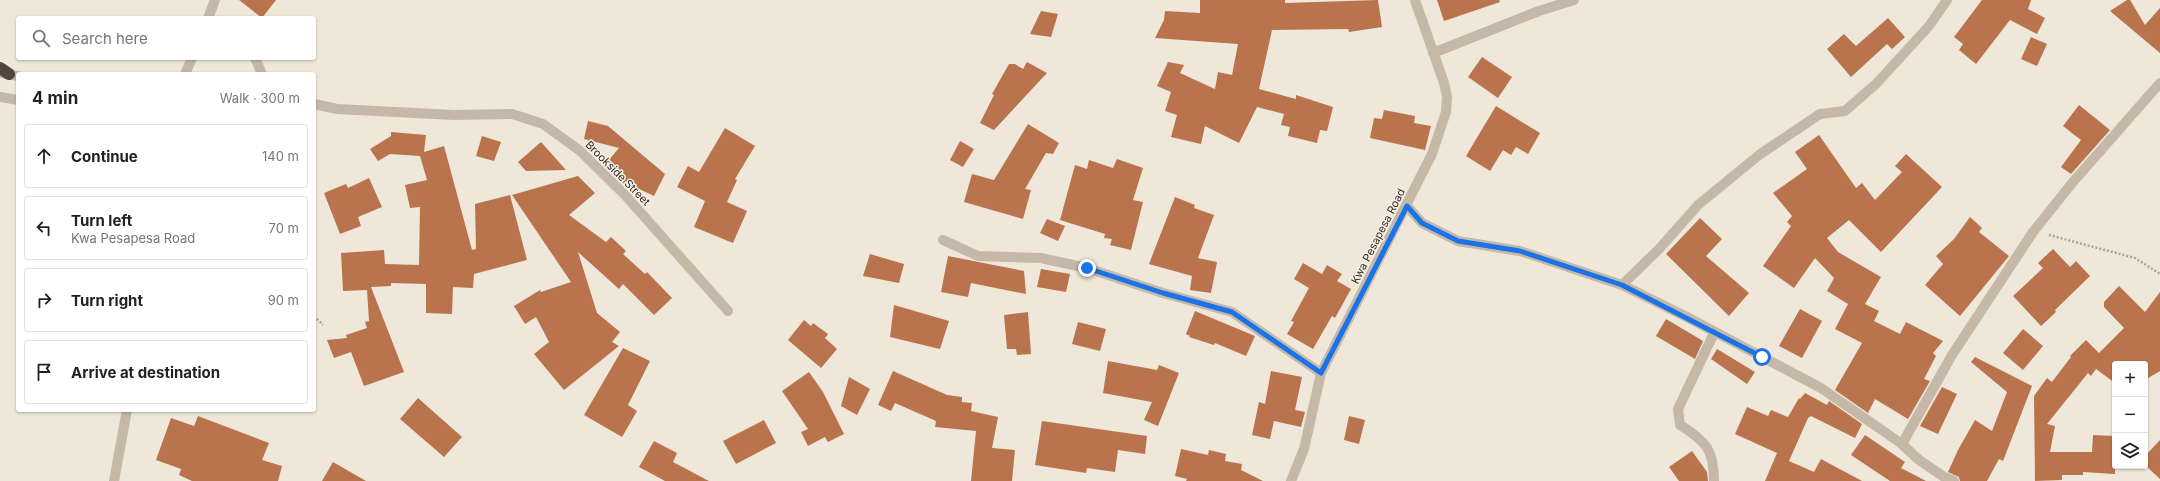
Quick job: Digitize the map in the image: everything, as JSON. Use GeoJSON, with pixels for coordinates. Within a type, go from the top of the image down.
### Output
{"type":"FeatureCollection","features":[{"type":"Feature","properties":{"kind":"street"},"geometry":{"type":"LineString","coordinates":[[209,16],[215,0]]}},
{"type":"Feature","properties":{"kind":"street","name":"Kwa Pesapesa Road"},"geometry":{"type":"LineString","coordinates":[[1292,481],[1304,449],[1321,373],[1407,206],[1432,154],[1446,112],[1447,97],[1415,0]]}},
{"type":"Feature","properties":{"kind":"street"},"geometry":{"type":"LineString","coordinates":[[1433,53],[1539,10],[1574,0]]}},
{"type":"Feature","properties":{"kind":"street"},"geometry":{"type":"LineString","coordinates":[[1622,285],[1660,248],[1698,205],[1759,155],[1820,114],[1845,111],[1876,84],[1929,26],[1947,0]]}},
{"type":"Feature","properties":{"kind":"street"},"geometry":{"type":"LineString","coordinates":[[186,72],[191,60]]}},
{"type":"Feature","properties":{"kind":"street"},"geometry":{"type":"LineString","coordinates":[[256,60],[261,72]]}},
{"type":"Feature","properties":{"kind":"street"},"geometry":{"type":"LineString","coordinates":[[1902,444],[1952,355],[2033,232],[2073,182],[2160,83]]}},
{"type":"Feature","properties":{"kind":"street"},"geometry":{"type":"LineString","coordinates":[[0,97],[16,100]]}},
{"type":"Feature","properties":{"kind":"street","name":"Brookside Street"},"geometry":{"type":"LineString","coordinates":[[316,104],[337,109],[454,115],[512,114],[543,124],[579,150],[625,195],[728,311]]}},
{"type":"Feature","properties":{"kind":"street"},"geometry":{"type":"LineString","coordinates":[[1407,206],[1422,223],[1458,241],[1520,251],[1622,285],[1685,316],[1714,333],[1821,388],[1902,444],[1919,460],[1944,477],[1954,481]]}},
{"type":"Feature","properties":{"kind":"street"},"geometry":{"type":"LineString","coordinates":[[944,240],[978,256],[1041,258],[1087,268],[1163,293],[1232,312],[1321,373]]}},
{"type":"Feature","properties":{"kind":"street"},"geometry":{"type":"LineString","coordinates":[[1714,333],[1678,409],[1680,425],[1708,446],[1714,462],[1714,481]]}},
{"type":"Feature","properties":{"kind":"street"},"geometry":{"type":"LineString","coordinates":[[114,481],[127,412]]}},
{"type":"Feature","properties":{"kind":"path"},"geometry":{"type":"LineString","coordinates":[[2033,232],[2092,245],[2135,258],[2160,274]]}},
{"type":"Feature","properties":{"kind":"path"},"geometry":{"type":"LineString","coordinates":[[316,318],[323,325]]}},
{"type":"Feature","properties":{"kind":"building"},"geometry":{"type":"Polygon","coordinates":[[[239,0],[276,0],[264,16],[259,16],[239,0]]]}},
{"type":"Feature","properties":{"kind":"building"},"geometry":{"type":"Polygon","coordinates":[[[1200,0],[1285,0],[1285,3],[1378,0],[1382,27],[1349,32],[1348,29],[1272,30],[1259,89],[1296,99],[1296,95],[1333,107],[1327,131],[1320,130],[1317,143],[1288,136],[1290,127],[1281,125],[1284,114],[1257,107],[1239,143],[1205,126],[1201,144],[1171,137],[1177,115],[1165,111],[1171,92],[1157,86],[1168,62],[1184,65],[1180,73],[1215,89],[1218,72],[1232,75],[1238,44],[1155,38],[1164,20],[1165,11],[1200,13],[1200,0]]]}},
{"type":"Feature","properties":{"kind":"building"},"geometry":{"type":"Polygon","coordinates":[[[1437,0],[1499,0],[1500,2],[1444,21],[1437,0]]]}},
{"type":"Feature","properties":{"kind":"building"},"geometry":{"type":"Polygon","coordinates":[[[1982,0],[2031,0],[2028,9],[2045,18],[2037,34],[2010,20],[1976,64],[1959,50],[1963,44],[1954,37],[1982,0]]]}},
{"type":"Feature","properties":{"kind":"building"},"geometry":{"type":"Polygon","coordinates":[[[2127,0],[2130,0],[2145,25],[2160,8],[2160,53],[2110,11],[2127,0]]]}},
{"type":"Feature","properties":{"kind":"building"},"geometry":{"type":"Polygon","coordinates":[[[1041,11],[1058,14],[1051,37],[1030,34],[1041,11]]]}},
{"type":"Feature","properties":{"kind":"building"},"geometry":{"type":"Polygon","coordinates":[[[1888,18],[1905,37],[1892,49],[1887,44],[1851,77],[1827,49],[1844,34],[1856,46],[1888,18]]]}},
{"type":"Feature","properties":{"kind":"building"},"geometry":{"type":"Polygon","coordinates":[[[2031,37],[2047,44],[2037,66],[2021,59],[2031,37]]]}},
{"type":"Feature","properties":{"kind":"building"},"geometry":{"type":"Polygon","coordinates":[[[1482,57],[1512,77],[1498,98],[1468,77],[1482,57]]]}},
{"type":"Feature","properties":{"kind":"building"},"geometry":{"type":"Polygon","coordinates":[[[1027,62],[1047,73],[994,130],[980,123],[994,95],[992,94],[1009,64],[1015,64],[1023,69],[1027,62]]]}},
{"type":"Feature","properties":{"kind":"building"},"geometry":{"type":"Polygon","coordinates":[[[2079,105],[2110,130],[2071,174],[2061,167],[2081,140],[2063,126],[2079,105]]]}},
{"type":"Feature","properties":{"kind":"building"},"geometry":{"type":"Polygon","coordinates":[[[1496,106],[1540,133],[1528,154],[1516,147],[1511,155],[1503,150],[1490,171],[1466,156],[1496,106]]]}},
{"type":"Feature","properties":{"kind":"building"},"geometry":{"type":"Polygon","coordinates":[[[1384,110],[1415,116],[1414,123],[1431,126],[1425,150],[1370,138],[1374,118],[1382,119],[1384,110]]]}},
{"type":"Feature","properties":{"kind":"building"},"geometry":{"type":"Polygon","coordinates":[[[588,121],[608,126],[665,174],[654,196],[637,188],[634,192],[616,177],[620,171],[608,161],[619,148],[584,139],[588,121]]]}},
{"type":"Feature","properties":{"kind":"building"},"geometry":{"type":"Polygon","coordinates":[[[1028,124],[1059,143],[1053,154],[1046,153],[1025,189],[1031,190],[1023,219],[964,202],[972,174],[994,180],[1028,124]]]}},
{"type":"Feature","properties":{"kind":"building"},"geometry":{"type":"Polygon","coordinates":[[[725,128],[755,146],[735,179],[737,180],[727,202],[747,211],[733,243],[694,227],[705,201],[677,187],[688,166],[699,172],[725,128]]]}},
{"type":"Feature","properties":{"kind":"building"},"geometry":{"type":"Polygon","coordinates":[[[391,132],[426,135],[424,152],[444,146],[472,250],[476,249],[475,204],[510,195],[527,260],[474,274],[473,288],[453,287],[452,314],[426,313],[426,284],[391,283],[391,286],[371,287],[404,372],[364,386],[351,352],[334,358],[327,340],[347,338],[346,335],[367,328],[365,322],[369,321],[367,290],[343,291],[341,253],[384,250],[385,264],[419,265],[420,207],[410,208],[405,185],[427,180],[420,156],[390,154],[378,161],[370,149],[391,136],[391,132]]]}},
{"type":"Feature","properties":{"kind":"building"},"geometry":{"type":"Polygon","coordinates":[[[1819,135],[1856,188],[1862,183],[1875,200],[1902,172],[1895,166],[1906,154],[1942,187],[1881,252],[1849,220],[1827,238],[1838,252],[1881,277],[1865,304],[1879,311],[1874,321],[1900,334],[1906,322],[1943,341],[1933,353],[1936,356],[1924,379],[1930,381],[1908,419],[1875,399],[1868,413],[1835,390],[1862,343],[1835,329],[1848,304],[1827,291],[1834,278],[1815,258],[1794,288],[1763,266],[1791,226],[1787,222],[1792,216],[1773,193],[1807,169],[1795,152],[1819,135]]]}},
{"type":"Feature","properties":{"kind":"building"},"geometry":{"type":"Polygon","coordinates":[[[482,136],[501,142],[494,161],[476,156],[482,136]]]}},
{"type":"Feature","properties":{"kind":"building"},"geometry":{"type":"Polygon","coordinates":[[[960,141],[974,149],[963,167],[950,160],[960,141]]]}},
{"type":"Feature","properties":{"kind":"building"},"geometry":{"type":"Polygon","coordinates":[[[541,142],[566,170],[526,171],[518,162],[541,142]]]}},
{"type":"Feature","properties":{"kind":"building"},"geometry":{"type":"Polygon","coordinates":[[[1117,159],[1143,168],[1133,200],[1143,202],[1131,250],[1110,245],[1112,239],[1104,238],[1105,234],[1060,220],[1075,165],[1087,169],[1089,160],[1113,168],[1117,159]]]}},
{"type":"Feature","properties":{"kind":"building"},"geometry":{"type":"Polygon","coordinates":[[[578,176],[595,193],[569,215],[606,242],[611,237],[626,251],[623,254],[645,274],[647,272],[672,298],[654,315],[623,284],[619,289],[578,252],[597,313],[620,332],[612,342],[619,346],[564,390],[534,354],[549,342],[536,317],[525,324],[514,306],[540,290],[541,292],[571,282],[512,195],[578,176]]]}},
{"type":"Feature","properties":{"kind":"building"},"geometry":{"type":"Polygon","coordinates":[[[369,178],[382,207],[358,217],[361,226],[340,234],[324,193],[346,184],[348,188],[369,178]]]}},
{"type":"Feature","properties":{"kind":"building"},"geometry":{"type":"Polygon","coordinates":[[[1175,197],[1195,205],[1194,208],[1214,215],[1198,258],[1217,262],[1211,293],[1190,290],[1192,276],[1149,264],[1175,197]]]}},
{"type":"Feature","properties":{"kind":"building"},"geometry":{"type":"Polygon","coordinates":[[[1970,217],[1982,228],[1979,232],[2009,256],[1960,316],[1925,285],[1943,264],[1936,256],[1954,239],[1970,217]]]}},
{"type":"Feature","properties":{"kind":"building"},"geometry":{"type":"Polygon","coordinates":[[[1700,218],[1722,239],[1706,256],[1749,293],[1729,316],[1666,254],[1700,218]]]}},
{"type":"Feature","properties":{"kind":"building"},"geometry":{"type":"Polygon","coordinates":[[[1047,219],[1065,226],[1058,241],[1040,233],[1047,219]]]}},
{"type":"Feature","properties":{"kind":"building"},"geometry":{"type":"Polygon","coordinates":[[[2053,249],[2070,267],[2076,261],[2090,276],[2041,326],[2013,296],[2043,268],[2038,263],[2053,249]]]}},
{"type":"Feature","properties":{"kind":"building"},"geometry":{"type":"Polygon","coordinates":[[[870,254],[904,264],[899,283],[863,276],[870,254]]]}},
{"type":"Feature","properties":{"kind":"building"},"geometry":{"type":"Polygon","coordinates":[[[948,256],[1024,271],[1026,294],[971,283],[968,297],[941,292],[948,256]]]}},
{"type":"Feature","properties":{"kind":"building"},"geometry":{"type":"Polygon","coordinates":[[[1303,263],[1322,274],[1327,265],[1342,274],[1337,281],[1351,289],[1335,318],[1332,316],[1313,349],[1287,334],[1294,322],[1291,321],[1309,288],[1294,279],[1303,263]]]}},
{"type":"Feature","properties":{"kind":"building"},"geometry":{"type":"Polygon","coordinates":[[[1041,269],[1070,274],[1066,292],[1037,287],[1041,269]]]}},
{"type":"Feature","properties":{"kind":"building"},"geometry":{"type":"Polygon","coordinates":[[[2119,286],[2145,312],[2160,292],[2160,371],[2148,378],[2148,361],[2112,361],[2112,381],[2096,369],[2091,376],[2088,373],[2047,424],[2055,426],[2050,452],[2092,452],[2093,435],[2112,436],[2112,469],[2115,469],[2115,474],[2083,472],[2083,475],[2062,475],[2062,480],[2035,481],[2034,396],[2047,378],[2052,382],[2071,357],[2070,356],[2086,340],[2099,353],[2124,328],[2104,307],[2104,302],[2119,286]]]}},
{"type":"Feature","properties":{"kind":"building"},"geometry":{"type":"Polygon","coordinates":[[[894,305],[949,321],[940,349],[890,337],[894,305]]]}},
{"type":"Feature","properties":{"kind":"building"},"geometry":{"type":"Polygon","coordinates":[[[1800,309],[1822,321],[1802,358],[1779,346],[1800,309]]]}},
{"type":"Feature","properties":{"kind":"building"},"geometry":{"type":"Polygon","coordinates":[[[1195,311],[1255,336],[1246,356],[1215,343],[1214,345],[1189,337],[1190,336],[1186,334],[1195,311]]]}},
{"type":"Feature","properties":{"kind":"building"},"geometry":{"type":"Polygon","coordinates":[[[1028,312],[1031,354],[1017,355],[1016,349],[1007,349],[1004,315],[1028,312]]]}},
{"type":"Feature","properties":{"kind":"building"},"geometry":{"type":"Polygon","coordinates":[[[1666,319],[1703,341],[1695,359],[1656,336],[1666,319]]]}},
{"type":"Feature","properties":{"kind":"building"},"geometry":{"type":"Polygon","coordinates":[[[804,320],[811,326],[813,323],[828,334],[825,338],[837,349],[821,368],[788,340],[804,320]]]}},
{"type":"Feature","properties":{"kind":"building"},"geometry":{"type":"Polygon","coordinates":[[[1078,322],[1106,329],[1100,351],[1072,344],[1078,322]]]}},
{"type":"Feature","properties":{"kind":"building"},"geometry":{"type":"Polygon","coordinates":[[[2023,329],[2043,346],[2023,370],[2003,353],[2023,329]]]}},
{"type":"Feature","properties":{"kind":"building"},"geometry":{"type":"Polygon","coordinates":[[[623,348],[650,361],[628,405],[637,411],[622,437],[584,415],[623,348]]]}},
{"type":"Feature","properties":{"kind":"building"},"geometry":{"type":"Polygon","coordinates":[[[1717,349],[1755,372],[1747,384],[1711,359],[1717,349]]]}},
{"type":"Feature","properties":{"kind":"building"},"geometry":{"type":"Polygon","coordinates":[[[1975,357],[2032,386],[2003,461],[1999,459],[1987,481],[1960,481],[1959,477],[1948,472],[1958,450],[1975,420],[1992,431],[2007,392],[1971,362],[1975,357]]]}},
{"type":"Feature","properties":{"kind":"building"},"geometry":{"type":"Polygon","coordinates":[[[1108,361],[1157,370],[1159,365],[1179,373],[1158,426],[1144,420],[1152,402],[1103,393],[1108,361]]]}},
{"type":"Feature","properties":{"kind":"building"},"geometry":{"type":"Polygon","coordinates":[[[893,371],[947,395],[962,397],[962,402],[972,403],[971,411],[998,417],[992,448],[1015,450],[1012,481],[971,481],[976,431],[935,427],[936,421],[895,403],[891,411],[878,405],[893,371]]]}},
{"type":"Feature","properties":{"kind":"building"},"geometry":{"type":"Polygon","coordinates":[[[1271,371],[1302,377],[1295,410],[1305,412],[1301,427],[1274,421],[1270,439],[1252,435],[1259,402],[1265,404],[1271,371]]]}},
{"type":"Feature","properties":{"kind":"building"},"geometry":{"type":"Polygon","coordinates":[[[809,372],[823,392],[844,434],[828,442],[825,437],[808,446],[801,432],[808,429],[782,391],[809,372]]]}},
{"type":"Feature","properties":{"kind":"building"},"geometry":{"type":"Polygon","coordinates":[[[849,377],[870,389],[857,415],[841,406],[849,377]]]}},
{"type":"Feature","properties":{"kind":"building"},"geometry":{"type":"Polygon","coordinates":[[[1942,387],[1957,394],[1938,434],[1920,426],[1942,387]]]}},
{"type":"Feature","properties":{"kind":"building"},"geometry":{"type":"Polygon","coordinates":[[[1805,393],[1827,405],[1829,401],[1862,424],[1855,438],[1811,416],[1808,418],[1789,461],[1814,472],[1821,459],[1862,481],[1765,481],[1777,453],[1735,434],[1747,407],[1768,416],[1771,410],[1788,417],[1799,398],[1800,399],[1805,393]]]}},
{"type":"Feature","properties":{"kind":"building"},"geometry":{"type":"Polygon","coordinates":[[[418,398],[462,437],[444,457],[400,419],[418,398]]]}},
{"type":"Feature","properties":{"kind":"building"},"geometry":{"type":"Polygon","coordinates":[[[198,416],[269,443],[262,460],[282,466],[278,481],[192,481],[179,475],[181,469],[156,460],[171,418],[194,426],[198,416]]]}},
{"type":"Feature","properties":{"kind":"building"},"geometry":{"type":"Polygon","coordinates":[[[1349,416],[1365,420],[1359,444],[1344,440],[1349,416]]]}},
{"type":"Feature","properties":{"kind":"building"},"geometry":{"type":"Polygon","coordinates":[[[764,420],[776,443],[736,464],[723,441],[764,420]]]}},
{"type":"Feature","properties":{"kind":"building"},"geometry":{"type":"Polygon","coordinates":[[[1042,421],[1147,436],[1145,454],[1118,450],[1115,472],[1087,468],[1086,473],[1035,465],[1042,421]]]}},
{"type":"Feature","properties":{"kind":"building"},"geometry":{"type":"Polygon","coordinates":[[[1865,435],[1905,462],[1901,468],[1926,481],[1890,481],[1851,455],[1865,435]]]}},
{"type":"Feature","properties":{"kind":"building"},"geometry":{"type":"Polygon","coordinates":[[[2160,440],[2160,479],[2148,468],[2148,453],[2160,440]]]}},
{"type":"Feature","properties":{"kind":"building"},"geometry":{"type":"Polygon","coordinates":[[[654,441],[677,453],[673,462],[709,481],[665,481],[639,467],[654,441]]]}},
{"type":"Feature","properties":{"kind":"building"},"geometry":{"type":"Polygon","coordinates":[[[1181,449],[1208,455],[1209,450],[1226,454],[1225,461],[1242,464],[1241,470],[1263,481],[1186,481],[1187,479],[1175,476],[1181,449]]]}},
{"type":"Feature","properties":{"kind":"building"},"geometry":{"type":"Polygon","coordinates":[[[1692,451],[1707,472],[1708,481],[1679,481],[1669,467],[1692,451]]]}},
{"type":"Feature","properties":{"kind":"building"},"geometry":{"type":"Polygon","coordinates":[[[333,462],[366,481],[322,481],[333,462]]]}},
{"type":"Feature","properties":{"kind":"route"},"geometry":{"type":"LineString","coordinates":[[1087,268],[1163,293],[1232,312],[1278,342],[1321,373],[1407,206],[1422,223],[1458,241],[1520,251],[1622,285],[1685,316],[1714,333],[1762,357]]}}]}
